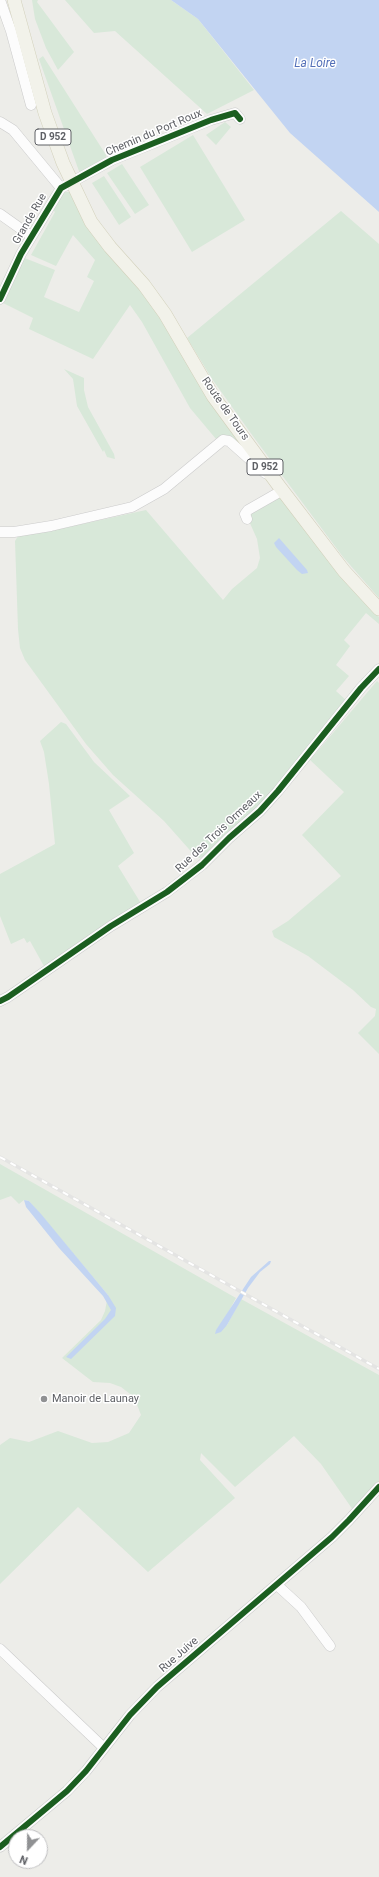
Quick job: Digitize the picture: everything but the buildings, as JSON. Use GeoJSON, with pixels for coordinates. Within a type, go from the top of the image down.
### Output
{"type":"FeatureCollection","features":[{"type":"Feature","properties":{"kind":"main road","name":"Route de Tours"},"geometry":{"type":"LineString","coordinates":[[14,0],[40,90],[70,184],[97,218],[123,260],[165,314],[213,396],[344,571],[379,609]]}},
{"type":"Feature","properties":{"kind":"street"},"geometry":{"type":"LineString","coordinates":[[0,0],[11,31],[31,105]]}},
{"type":"Feature","properties":{"kind":"street","name":"Chemin du Port Roux"},"geometry":{"type":"LineString","coordinates":[[70,184],[112,160],[211,120],[235,113],[240,119]]}},
{"type":"Feature","properties":{"kind":"street"},"geometry":{"type":"LineString","coordinates":[[0,122],[13,130],[70,184]]}},
{"type":"Feature","properties":{"kind":"street","name":"Grande Rue"},"geometry":{"type":"LineString","coordinates":[[0,299],[31,236],[70,184]]}},
{"type":"Feature","properties":{"kind":"street"},"geometry":{"type":"LineString","coordinates":[[0,214],[31,236]]}},
{"type":"Feature","properties":{"kind":"street"},"geometry":{"type":"LineString","coordinates":[[0,532],[14,532],[50,526],[132,507],[164,489],[223,440],[229,441],[264,473],[270,474]]}},
{"type":"Feature","properties":{"kind":"street"},"geometry":{"type":"LineString","coordinates":[[247,519],[245,514],[248,510],[282,490]]}},
{"type":"Feature","properties":{"kind":"street","name":"Rue des Trois Ormeaux"},"geometry":{"type":"LineString","coordinates":[[0,1000],[15,993],[111,926],[167,892],[202,866],[273,796],[377,673]]}},
{"type":"Feature","properties":{"kind":"street","name":"Rue Juive"},"geometry":{"type":"LineString","coordinates":[[0,1847],[67,1791],[86,1772],[130,1715],[157,1687],[277,1585],[349,1520],[379,1487]]}},
{"type":"Feature","properties":{"kind":"street"},"geometry":{"type":"LineString","coordinates":[[277,1585],[301,1607],[330,1646]]}},
{"type":"Feature","properties":{"kind":"street"},"geometry":{"type":"LineString","coordinates":[[0,1649],[104,1748]]}},
{"type":"Feature","properties":{"kind":"green space"},"geometry":{"type":"Polygon","coordinates":[[[32,0],[38,0],[37,2],[74,52],[58,70],[46,48],[35,19],[32,0]]]}},
{"type":"Feature","properties":{"kind":"green space"},"geometry":{"type":"Polygon","coordinates":[[[65,0],[171,0],[198,19],[254,90],[207,114],[115,31],[94,33],[65,0]]]}},
{"type":"Feature","properties":{"kind":"green space"},"geometry":{"type":"Polygon","coordinates":[[[43,56],[106,155],[106,159],[80,174],[39,59],[43,56]]]}},
{"type":"Feature","properties":{"kind":"green space"},"geometry":{"type":"Polygon","coordinates":[[[225,122],[231,127],[216,145],[206,135],[225,122]]]}},
{"type":"Feature","properties":{"kind":"green space"},"geometry":{"type":"Polygon","coordinates":[[[193,135],[245,220],[192,252],[140,167],[193,135]]]}},
{"type":"Feature","properties":{"kind":"green space"},"geometry":{"type":"Polygon","coordinates":[[[122,164],[149,205],[135,214],[107,173],[122,164]]]}},
{"type":"Feature","properties":{"kind":"green space"},"geometry":{"type":"Polygon","coordinates":[[[104,176],[131,217],[119,225],[92,183],[104,176]]]}},
{"type":"Feature","properties":{"kind":"green space"},"geometry":{"type":"Polygon","coordinates":[[[65,192],[70,192],[155,307],[259,465],[223,436],[216,439],[190,408],[142,322],[130,305],[93,359],[29,329],[33,318],[1,302],[22,257],[55,270],[44,297],[79,312],[94,281],[87,277],[95,260],[73,235],[56,266],[31,255],[55,212],[52,209],[65,192]]]}},
{"type":"Feature","properties":{"kind":"green space"},"geometry":{"type":"Polygon","coordinates":[[[341,211],[379,244],[379,598],[343,557],[255,439],[212,379],[187,338],[341,211]]]}},
{"type":"Feature","properties":{"kind":"green space"},"geometry":{"type":"Polygon","coordinates":[[[64,369],[84,378],[84,390],[88,407],[114,454],[115,459],[107,457],[104,450],[103,452],[77,406],[73,379],[64,369]]]}},
{"type":"Feature","properties":{"kind":"green space"},"geometry":{"type":"Polygon","coordinates":[[[280,497],[379,617],[379,624],[366,613],[344,640],[350,646],[336,665],[349,676],[336,691],[347,701],[269,797],[206,855],[200,858],[196,857],[164,821],[113,775],[86,744],[25,660],[20,648],[18,629],[15,541],[18,536],[46,532],[146,510],[223,600],[232,589],[257,568],[260,558],[257,539],[249,521],[249,515],[280,497]]]}},
{"type":"Feature","properties":{"kind":"green space"},"geometry":{"type":"Polygon","coordinates":[[[377,681],[379,683],[379,1054],[358,1033],[375,1016],[376,1009],[371,1007],[353,990],[308,956],[274,937],[272,931],[288,921],[341,876],[302,835],[344,792],[309,759],[316,753],[377,681]]]}},
{"type":"Feature","properties":{"kind":"green space"},"geometry":{"type":"Polygon","coordinates":[[[61,722],[66,724],[94,762],[130,796],[109,810],[134,853],[118,866],[142,905],[45,968],[30,941],[27,943],[24,938],[11,944],[0,916],[0,874],[55,844],[49,784],[44,752],[40,741],[61,722]]]}},
{"type":"Feature","properties":{"kind":"green space"},"geometry":{"type":"Polygon","coordinates":[[[0,1164],[236,1298],[223,1322],[216,1330],[227,1325],[241,1299],[379,1375],[379,1483],[353,1510],[321,1464],[294,1436],[235,1487],[201,1453],[200,1460],[235,1498],[148,1572],[78,1507],[0,1584],[0,1445],[10,1438],[29,1442],[58,1431],[92,1443],[108,1442],[129,1433],[141,1415],[134,1397],[121,1387],[110,1383],[93,1382],[62,1358],[101,1320],[105,1311],[108,1295],[29,1201],[24,1200],[19,1204],[11,1196],[0,1200],[0,1164]]]}},
{"type":"Feature","properties":{"kind":"water","name":"La Loire"},"geometry":{"type":"Polygon","coordinates":[[[171,0],[379,0],[379,212],[290,133],[198,19],[171,0]]]}},
{"type":"Feature","properties":{"kind":"water"},"geometry":{"type":"Polygon","coordinates":[[[279,538],[308,573],[302,574],[297,570],[276,547],[274,543],[279,538]]]}},
{"type":"Feature","properties":{"kind":"water"},"geometry":{"type":"Polygon","coordinates":[[[24,1200],[29,1201],[41,1214],[108,1295],[116,1308],[115,1316],[71,1359],[66,1357],[105,1319],[111,1310],[103,1296],[59,1248],[26,1207],[24,1200]]]}},
{"type":"Feature","properties":{"kind":"water"},"geometry":{"type":"Polygon","coordinates":[[[269,1261],[271,1261],[270,1264],[260,1272],[248,1288],[227,1325],[221,1332],[215,1334],[216,1330],[251,1277],[269,1261]]]}},
{"type":"Feature","properties":{"kind":"railway"},"geometry":{"type":"LineString","coordinates":[[0,1157],[379,1369]]}},
{"type":"Feature","properties":{"kind":"cycle path"},"geometry":{"type":"LineString","coordinates":[[0,299],[21,254],[61,188],[112,160],[211,120],[235,113],[240,119]]}},
{"type":"Feature","properties":{"kind":"cycle path"},"geometry":{"type":"LineString","coordinates":[[0,1001],[111,926],[167,892],[202,865],[229,838],[260,811],[278,791],[361,688],[379,669]]}},
{"type":"Feature","properties":{"kind":"cycle path"},"geometry":{"type":"LineString","coordinates":[[0,1847],[67,1791],[86,1771],[130,1715],[157,1687],[332,1537],[379,1487]]}},
{"type":"Feature","properties":{"kind":"place","name":"Manoir de Launay"},"geometry":{"type":"Point","coordinates":[44,1399]}}]}
